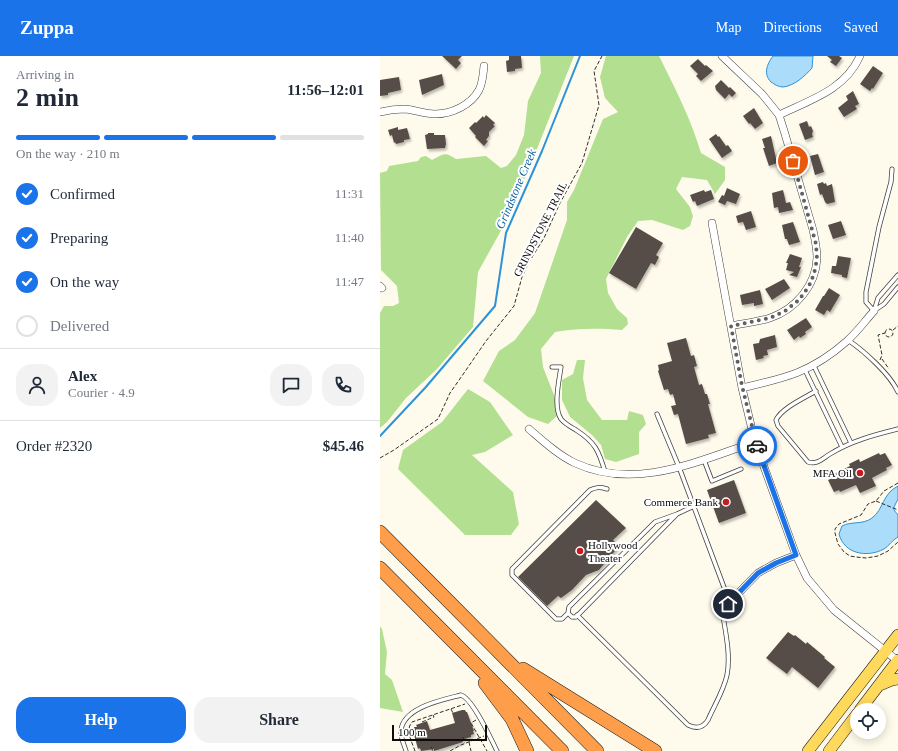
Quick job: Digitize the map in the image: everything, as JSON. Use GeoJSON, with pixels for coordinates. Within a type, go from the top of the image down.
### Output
{"type":"FeatureCollection","features":[{"type":"Feature","properties":{"kind":"highway"},"geometry":{"type":"LineString","coordinates":[[380,532],[597,751]]}},
{"type":"Feature","properties":{"kind":"highway"},"geometry":{"type":"LineString","coordinates":[[380,568],[562,751]]}},
{"type":"Feature","properties":{"kind":"highway"},"geometry":{"type":"LineString","coordinates":[[461,649],[512,719],[527,751]]}},
{"type":"Feature","properties":{"kind":"highway"},"geometry":{"type":"LineString","coordinates":[[504,657],[656,751]]}},
{"type":"Feature","properties":{"kind":"main road"},"geometry":{"type":"LineString","coordinates":[[808,751],[898,635]]}},
{"type":"Feature","properties":{"kind":"main road"},"geometry":{"type":"LineString","coordinates":[[865,703],[898,661]]}},
{"type":"Feature","properties":{"kind":"main road"},"geometry":{"type":"LineString","coordinates":[[879,685],[898,679]]}},
{"type":"Feature","properties":{"kind":"main road"},"geometry":{"type":"LineString","coordinates":[[829,751],[850,723]]}},
{"type":"Feature","properties":{"kind":"street"},"geometry":{"type":"LineString","coordinates":[[722,56],[762,94],[779,115],[786,134],[816,244],[817,259],[814,274],[809,286],[799,300],[785,311],[770,318],[731,326]]}},
{"type":"Feature","properties":{"kind":"street"},"geometry":{"type":"LineString","coordinates":[[779,115],[834,88],[850,73],[860,56]]}},
{"type":"Feature","properties":{"kind":"street"},"geometry":{"type":"LineString","coordinates":[[380,112],[403,109],[434,114],[444,114],[454,111],[464,106],[479,90],[483,78],[484,66]]}},
{"type":"Feature","properties":{"kind":"street"},"geometry":{"type":"LineString","coordinates":[[712,223],[742,388],[755,442],[796,555],[807,578],[820,596],[834,610],[898,661]]}},
{"type":"Feature","properties":{"kind":"street"},"geometry":{"type":"LineString","coordinates":[[742,388],[779,380],[814,366],[848,340],[874,311]]}},
{"type":"Feature","properties":{"kind":"street"},"geometry":{"type":"LineString","coordinates":[[529,429],[560,454],[576,463],[605,472],[626,475],[646,474],[679,467],[755,442]]}},
{"type":"Feature","properties":{"kind":"street"},"geometry":{"type":"LineString","coordinates":[[722,610],[758,573],[776,563],[796,555]]}},
{"type":"Feature","properties":{"kind":"lane"},"geometry":{"type":"LineString","coordinates":[[874,311],[866,302],[866,292],[879,227],[891,182],[892,169]]}},
{"type":"Feature","properties":{"kind":"lane"},"geometry":{"type":"LineString","coordinates":[[874,311],[878,298],[898,275]]}},
{"type":"Feature","properties":{"kind":"lane"},"geometry":{"type":"LineString","coordinates":[[874,311],[884,304],[898,287]]}},
{"type":"Feature","properties":{"kind":"lane"},"geometry":{"type":"LineString","coordinates":[[848,340],[857,346],[893,382],[898,392]]}},
{"type":"Feature","properties":{"kind":"lane"},"geometry":{"type":"LineString","coordinates":[[814,366],[851,444]]}},
{"type":"Feature","properties":{"kind":"lane"},"geometry":{"type":"LineString","coordinates":[[552,367],[561,367],[557,398],[560,418],[592,442],[600,455],[605,472]]}},
{"type":"Feature","properties":{"kind":"lane"},"geometry":{"type":"LineString","coordinates":[[805,370],[842,448]]}},
{"type":"Feature","properties":{"kind":"lane"},"geometry":{"type":"LineString","coordinates":[[816,391],[778,415],[776,420],[778,426],[808,462],[813,464],[816,463],[842,448],[865,438],[898,429]]}},
{"type":"Feature","properties":{"kind":"lane"},"geometry":{"type":"LineString","coordinates":[[656,414],[679,467],[725,590],[733,598]]}},
{"type":"Feature","properties":{"kind":"lane"},"geometry":{"type":"LineString","coordinates":[[703,459],[712,481],[741,469]]}},
{"type":"Feature","properties":{"kind":"lane"},"geometry":{"type":"LineString","coordinates":[[607,489],[600,487],[590,490],[512,569],[512,575],[556,619],[562,619],[568,613],[569,607],[655,522],[694,506]]}},
{"type":"Feature","properties":{"kind":"lane"},"geometry":{"type":"LineString","coordinates":[[568,613],[572,617],[576,617],[677,514]]}},
{"type":"Feature","properties":{"kind":"lane"},"geometry":{"type":"LineString","coordinates":[[578,615],[688,725],[693,728],[698,728],[706,723],[726,677],[728,667],[727,649],[722,610]]}},
{"type":"Feature","properties":{"kind":"lane"},"geometry":{"type":"LineString","coordinates":[[406,751],[401,733],[402,726],[406,718],[420,708],[461,696],[468,700],[489,734],[497,751]]}},
{"type":"Feature","properties":{"kind":"path","name":"GRINDSTONE TRAIL"},"geometry":{"type":"LineString","coordinates":[[380,458],[394,450],[438,418],[450,393],[486,341],[512,310],[522,277],[529,262],[544,238],[560,203],[582,163],[599,105],[594,71],[602,56]]}},
{"type":"Feature","properties":{"kind":"path"},"geometry":{"type":"LineString","coordinates":[[876,365],[881,359],[882,354],[878,335],[885,333],[887,329],[892,330],[898,326]]}},
{"type":"Feature","properties":{"kind":"path"},"geometry":{"type":"LineString","coordinates":[[885,333],[886,336],[890,336],[893,334],[892,330]]}},
{"type":"Feature","properties":{"kind":"path"},"geometry":{"type":"LineString","coordinates":[[881,359],[888,366],[891,373]]}},
{"type":"Feature","properties":{"kind":"path"},"geometry":{"type":"LineString","coordinates":[[898,483],[884,491],[876,501],[868,504],[861,515],[852,520],[842,522],[837,526],[835,533],[838,544],[846,554],[866,558],[883,554],[898,542]]}},
{"type":"Feature","properties":{"kind":"path"},"geometry":{"type":"LineString","coordinates":[[876,501],[897,509]]}},
{"type":"Feature","properties":{"kind":"path"},"geometry":{"type":"LineString","coordinates":[[415,751],[409,734],[409,727],[412,722],[466,703]]}},
{"type":"Feature","properties":{"kind":"path"},"geometry":{"type":"LineString","coordinates":[[451,708],[453,713]]}},
{"type":"Feature","properties":{"kind":"path"},"geometry":{"type":"LineString","coordinates":[[422,722],[434,717],[433,714]]}},
{"type":"Feature","properties":{"kind":"path"},"geometry":{"type":"LineString","coordinates":[[476,720],[471,723],[487,751]]}},
{"type":"Feature","properties":{"kind":"path"},"geometry":{"type":"LineString","coordinates":[[450,751],[465,743],[489,734]]}},
{"type":"Feature","properties":{"kind":"path"},"geometry":{"type":"LineString","coordinates":[[463,738],[465,743]]}},
{"type":"Feature","properties":{"kind":"path"},"geometry":{"type":"LineString","coordinates":[[468,742],[471,751]]}},
{"type":"Feature","properties":{"kind":"green space"},"geometry":{"type":"Polygon","coordinates":[[[540,56],[574,56],[513,209],[478,272],[473,327],[437,369],[406,398],[387,422],[380,428],[380,313],[384,306],[393,306],[399,303],[397,286],[381,270],[380,173],[387,171],[389,166],[418,161],[421,157],[426,156],[432,160],[444,154],[456,159],[486,156],[501,168],[507,166],[516,155],[524,135],[528,101],[541,73],[540,56]]]}},
{"type":"Feature","properties":{"kind":"green space"},"geometry":{"type":"Polygon","coordinates":[[[606,56],[659,56],[688,116],[701,153],[725,167],[725,180],[715,194],[707,180],[682,177],[676,189],[690,207],[693,216],[690,226],[683,230],[652,220],[638,221],[627,237],[606,279],[608,293],[617,309],[627,318],[628,324],[622,330],[588,329],[555,332],[541,349],[543,367],[554,395],[558,415],[548,424],[528,417],[483,381],[499,351],[515,340],[535,313],[567,220],[567,202],[574,190],[603,119],[618,112],[605,98],[600,77],[606,56]]]}},
{"type":"Feature","properties":{"kind":"green space"},"geometry":{"type":"Polygon","coordinates":[[[577,360],[585,360],[583,378],[587,400],[602,420],[627,420],[629,411],[643,415],[646,424],[639,432],[639,454],[616,462],[605,459],[601,445],[592,435],[570,417],[562,400],[562,380],[573,374],[577,360]]]}},
{"type":"Feature","properties":{"kind":"green space"},"geometry":{"type":"Polygon","coordinates":[[[468,389],[490,402],[513,435],[485,452],[472,455],[513,492],[519,524],[511,535],[465,535],[398,469],[403,450],[442,422],[468,389]]]}},
{"type":"Feature","properties":{"kind":"green space"},"geometry":{"type":"Polygon","coordinates":[[[380,626],[387,652],[385,674],[392,680],[403,712],[380,708],[380,626]]]}},
{"type":"Feature","properties":{"kind":"water"},"geometry":{"type":"Polygon","coordinates":[[[773,56],[813,56],[812,68],[795,83],[783,87],[779,86],[771,82],[767,76],[769,62],[773,56]]]}},
{"type":"Feature","properties":{"kind":"water"},"geometry":{"type":"Polygon","coordinates":[[[898,486],[898,499],[894,510],[898,515],[898,537],[884,549],[877,552],[864,553],[851,550],[842,541],[839,534],[842,526],[865,522],[872,518],[879,510],[889,493],[898,486]]]}},
{"type":"Feature","properties":{"kind":"building"},"geometry":{"type":"Polygon","coordinates":[[[442,56],[462,56],[458,60],[461,63],[456,69],[442,56]]]}},
{"type":"Feature","properties":{"kind":"building"},"geometry":{"type":"Polygon","coordinates":[[[509,56],[521,56],[522,68],[507,72],[506,61],[509,60],[509,56]]]}},
{"type":"Feature","properties":{"kind":"building"},"geometry":{"type":"Polygon","coordinates":[[[827,56],[839,56],[842,58],[836,66],[830,62],[832,60],[827,56]]]}},
{"type":"Feature","properties":{"kind":"building"},"geometry":{"type":"Polygon","coordinates":[[[698,59],[713,71],[701,81],[696,76],[698,74],[690,66],[698,59]]]}},
{"type":"Feature","properties":{"kind":"building"},"geometry":{"type":"Polygon","coordinates":[[[873,66],[883,73],[873,89],[872,88],[870,91],[860,84],[873,66]]]}},
{"type":"Feature","properties":{"kind":"building"},"geometry":{"type":"Polygon","coordinates":[[[442,74],[444,85],[422,95],[419,80],[442,74]]]}},
{"type":"Feature","properties":{"kind":"building"},"geometry":{"type":"Polygon","coordinates":[[[399,77],[401,90],[388,93],[388,95],[380,96],[380,80],[399,77]]]}},
{"type":"Feature","properties":{"kind":"building"},"geometry":{"type":"Polygon","coordinates":[[[721,80],[736,93],[732,97],[729,94],[725,99],[716,90],[715,86],[721,80]]]}},
{"type":"Feature","properties":{"kind":"building"},"geometry":{"type":"Polygon","coordinates":[[[853,91],[859,104],[855,106],[857,109],[844,117],[838,108],[848,100],[846,96],[853,91]]]}},
{"type":"Feature","properties":{"kind":"building"},"geometry":{"type":"Polygon","coordinates":[[[754,108],[763,123],[755,129],[743,116],[754,108]]]}},
{"type":"Feature","properties":{"kind":"building"},"geometry":{"type":"Polygon","coordinates":[[[486,115],[495,123],[493,125],[495,126],[489,132],[489,136],[486,140],[488,141],[484,146],[469,128],[486,115]]]}},
{"type":"Feature","properties":{"kind":"building"},"geometry":{"type":"Polygon","coordinates":[[[807,121],[809,127],[811,126],[813,131],[813,137],[805,140],[799,124],[807,121]]]}},
{"type":"Feature","properties":{"kind":"building"},"geometry":{"type":"Polygon","coordinates":[[[398,127],[398,130],[407,128],[410,139],[396,144],[395,142],[394,143],[392,135],[390,136],[388,130],[398,127]]]}},
{"type":"Feature","properties":{"kind":"building"},"geometry":{"type":"Polygon","coordinates":[[[428,133],[434,133],[434,135],[445,135],[445,148],[427,149],[425,135],[428,133]]]}},
{"type":"Feature","properties":{"kind":"building"},"geometry":{"type":"Polygon","coordinates":[[[716,134],[732,151],[722,158],[709,139],[716,134]]]}},
{"type":"Feature","properties":{"kind":"building"},"geometry":{"type":"Polygon","coordinates":[[[771,136],[777,163],[769,166],[763,148],[765,148],[762,139],[771,136]]]}},
{"type":"Feature","properties":{"kind":"building"},"geometry":{"type":"Polygon","coordinates":[[[818,154],[824,172],[815,175],[810,156],[818,154]]]}},
{"type":"Feature","properties":{"kind":"building"},"geometry":{"type":"Polygon","coordinates":[[[823,182],[824,184],[826,183],[827,186],[832,184],[835,202],[827,204],[822,194],[820,195],[817,184],[823,182]]]}},
{"type":"Feature","properties":{"kind":"building"},"geometry":{"type":"Polygon","coordinates":[[[727,188],[740,194],[736,204],[727,201],[725,205],[718,202],[722,195],[724,196],[727,188]]]}},
{"type":"Feature","properties":{"kind":"building"},"geometry":{"type":"Polygon","coordinates":[[[704,190],[705,192],[711,190],[714,199],[697,206],[695,201],[693,202],[690,195],[704,190]]]}},
{"type":"Feature","properties":{"kind":"building"},"geometry":{"type":"Polygon","coordinates":[[[783,190],[786,203],[790,202],[793,210],[779,213],[778,207],[774,208],[772,193],[783,190]]]}},
{"type":"Feature","properties":{"kind":"building"},"geometry":{"type":"Polygon","coordinates":[[[751,211],[756,227],[746,230],[743,222],[738,223],[736,216],[751,211]]]}},
{"type":"Feature","properties":{"kind":"building"},"geometry":{"type":"Polygon","coordinates":[[[841,221],[846,235],[833,239],[828,225],[841,221]]]}},
{"type":"Feature","properties":{"kind":"building"},"geometry":{"type":"Polygon","coordinates":[[[793,222],[800,242],[789,245],[787,239],[785,239],[782,225],[793,222]]]}},
{"type":"Feature","properties":{"kind":"building"},"geometry":{"type":"Polygon","coordinates":[[[636,227],[663,243],[656,255],[659,257],[655,265],[651,263],[636,289],[609,273],[636,227]]]}},
{"type":"Feature","properties":{"kind":"building"},"geometry":{"type":"Polygon","coordinates":[[[790,254],[802,258],[799,267],[801,267],[797,277],[789,275],[794,272],[786,270],[788,263],[786,263],[790,254]]]}},
{"type":"Feature","properties":{"kind":"building"},"geometry":{"type":"Polygon","coordinates":[[[838,256],[851,258],[847,278],[842,277],[842,275],[831,273],[832,266],[836,266],[838,256]]]}},
{"type":"Feature","properties":{"kind":"building"},"geometry":{"type":"Polygon","coordinates":[[[784,279],[790,288],[772,300],[765,289],[784,279]]]}},
{"type":"Feature","properties":{"kind":"building"},"geometry":{"type":"Polygon","coordinates":[[[829,288],[840,295],[830,312],[827,310],[824,315],[815,310],[829,288]]]}},
{"type":"Feature","properties":{"kind":"building"},"geometry":{"type":"Polygon","coordinates":[[[760,290],[763,304],[754,306],[754,303],[742,305],[740,295],[760,290]]]}},
{"type":"Feature","properties":{"kind":"building"},"geometry":{"type":"Polygon","coordinates":[[[806,318],[812,327],[805,332],[806,334],[800,338],[799,336],[794,340],[787,330],[806,318]]]}},
{"type":"Feature","properties":{"kind":"building"},"geometry":{"type":"Polygon","coordinates":[[[775,335],[777,347],[767,350],[768,355],[763,356],[764,358],[756,360],[753,344],[759,343],[760,339],[775,335]]]}},
{"type":"Feature","properties":{"kind":"building"},"geometry":{"type":"Polygon","coordinates":[[[686,338],[691,356],[694,355],[697,366],[694,367],[699,385],[702,384],[705,394],[707,394],[710,404],[708,404],[716,433],[708,435],[709,438],[686,444],[678,414],[674,415],[671,406],[676,405],[673,394],[670,395],[668,389],[664,390],[658,371],[658,365],[672,361],[667,343],[686,338]]]}},
{"type":"Feature","properties":{"kind":"building","name":"MFA Oil"},"geometry":{"type":"Polygon","coordinates":[[[879,453],[880,455],[885,453],[892,465],[886,468],[887,470],[872,478],[876,486],[860,493],[856,485],[840,492],[839,490],[834,492],[828,480],[833,478],[832,475],[850,466],[849,464],[859,459],[860,462],[879,453]]]}},
{"type":"Feature","properties":{"kind":"building","name":"Commerce Bank"},"geometry":{"type":"Polygon","coordinates":[[[734,480],[746,513],[719,523],[707,490],[734,480]]]}},
{"type":"Feature","properties":{"kind":"building","name":"Hollywood Theater"},"geometry":{"type":"Polygon","coordinates":[[[596,500],[626,528],[613,540],[619,546],[599,570],[586,575],[572,590],[561,598],[558,596],[547,606],[518,577],[596,500]]]}},
{"type":"Feature","properties":{"kind":"building"},"geometry":{"type":"Polygon","coordinates":[[[788,632],[794,636],[795,635],[806,644],[807,642],[835,667],[818,688],[792,667],[787,674],[766,658],[788,632]]]}},
{"type":"Feature","properties":{"kind":"building"},"geometry":{"type":"Polygon","coordinates":[[[462,710],[467,712],[474,731],[474,734],[471,735],[471,737],[462,740],[463,742],[434,751],[434,749],[421,751],[420,748],[418,749],[413,731],[415,730],[414,727],[417,727],[416,725],[427,721],[430,730],[455,723],[452,713],[462,710]]]}},
{"type":"Feature","properties":{"kind":"waterway","name":"Grindstone Creek"},"geometry":{"type":"LineString","coordinates":[[380,436],[425,388],[495,306],[506,233],[542,151],[580,56]]}},
{"type":"Feature","properties":{"kind":"way so far"},"geometry":{"type":"LineString","coordinates":[[757,446],[742,386],[731,326],[770,318],[785,311],[799,300],[809,286],[814,274],[817,259],[816,244],[793,161]]}},
{"type":"Feature","properties":{"kind":"place","name":"MFA Oil"},"geometry":{"type":"Point","coordinates":[860,473]}},
{"type":"Feature","properties":{"kind":"place","name":"Commerce Bank"},"geometry":{"type":"Point","coordinates":[726,502]}},
{"type":"Feature","properties":{"kind":"place","name":"Hollywood Theater"},"geometry":{"type":"Point","coordinates":[580,551]}},
{"type":"Feature","properties":{"kind":"route"},"geometry":{"type":"LineString","coordinates":[[728,604],[758,573],[776,563],[796,555],[757,446]]}}]}
